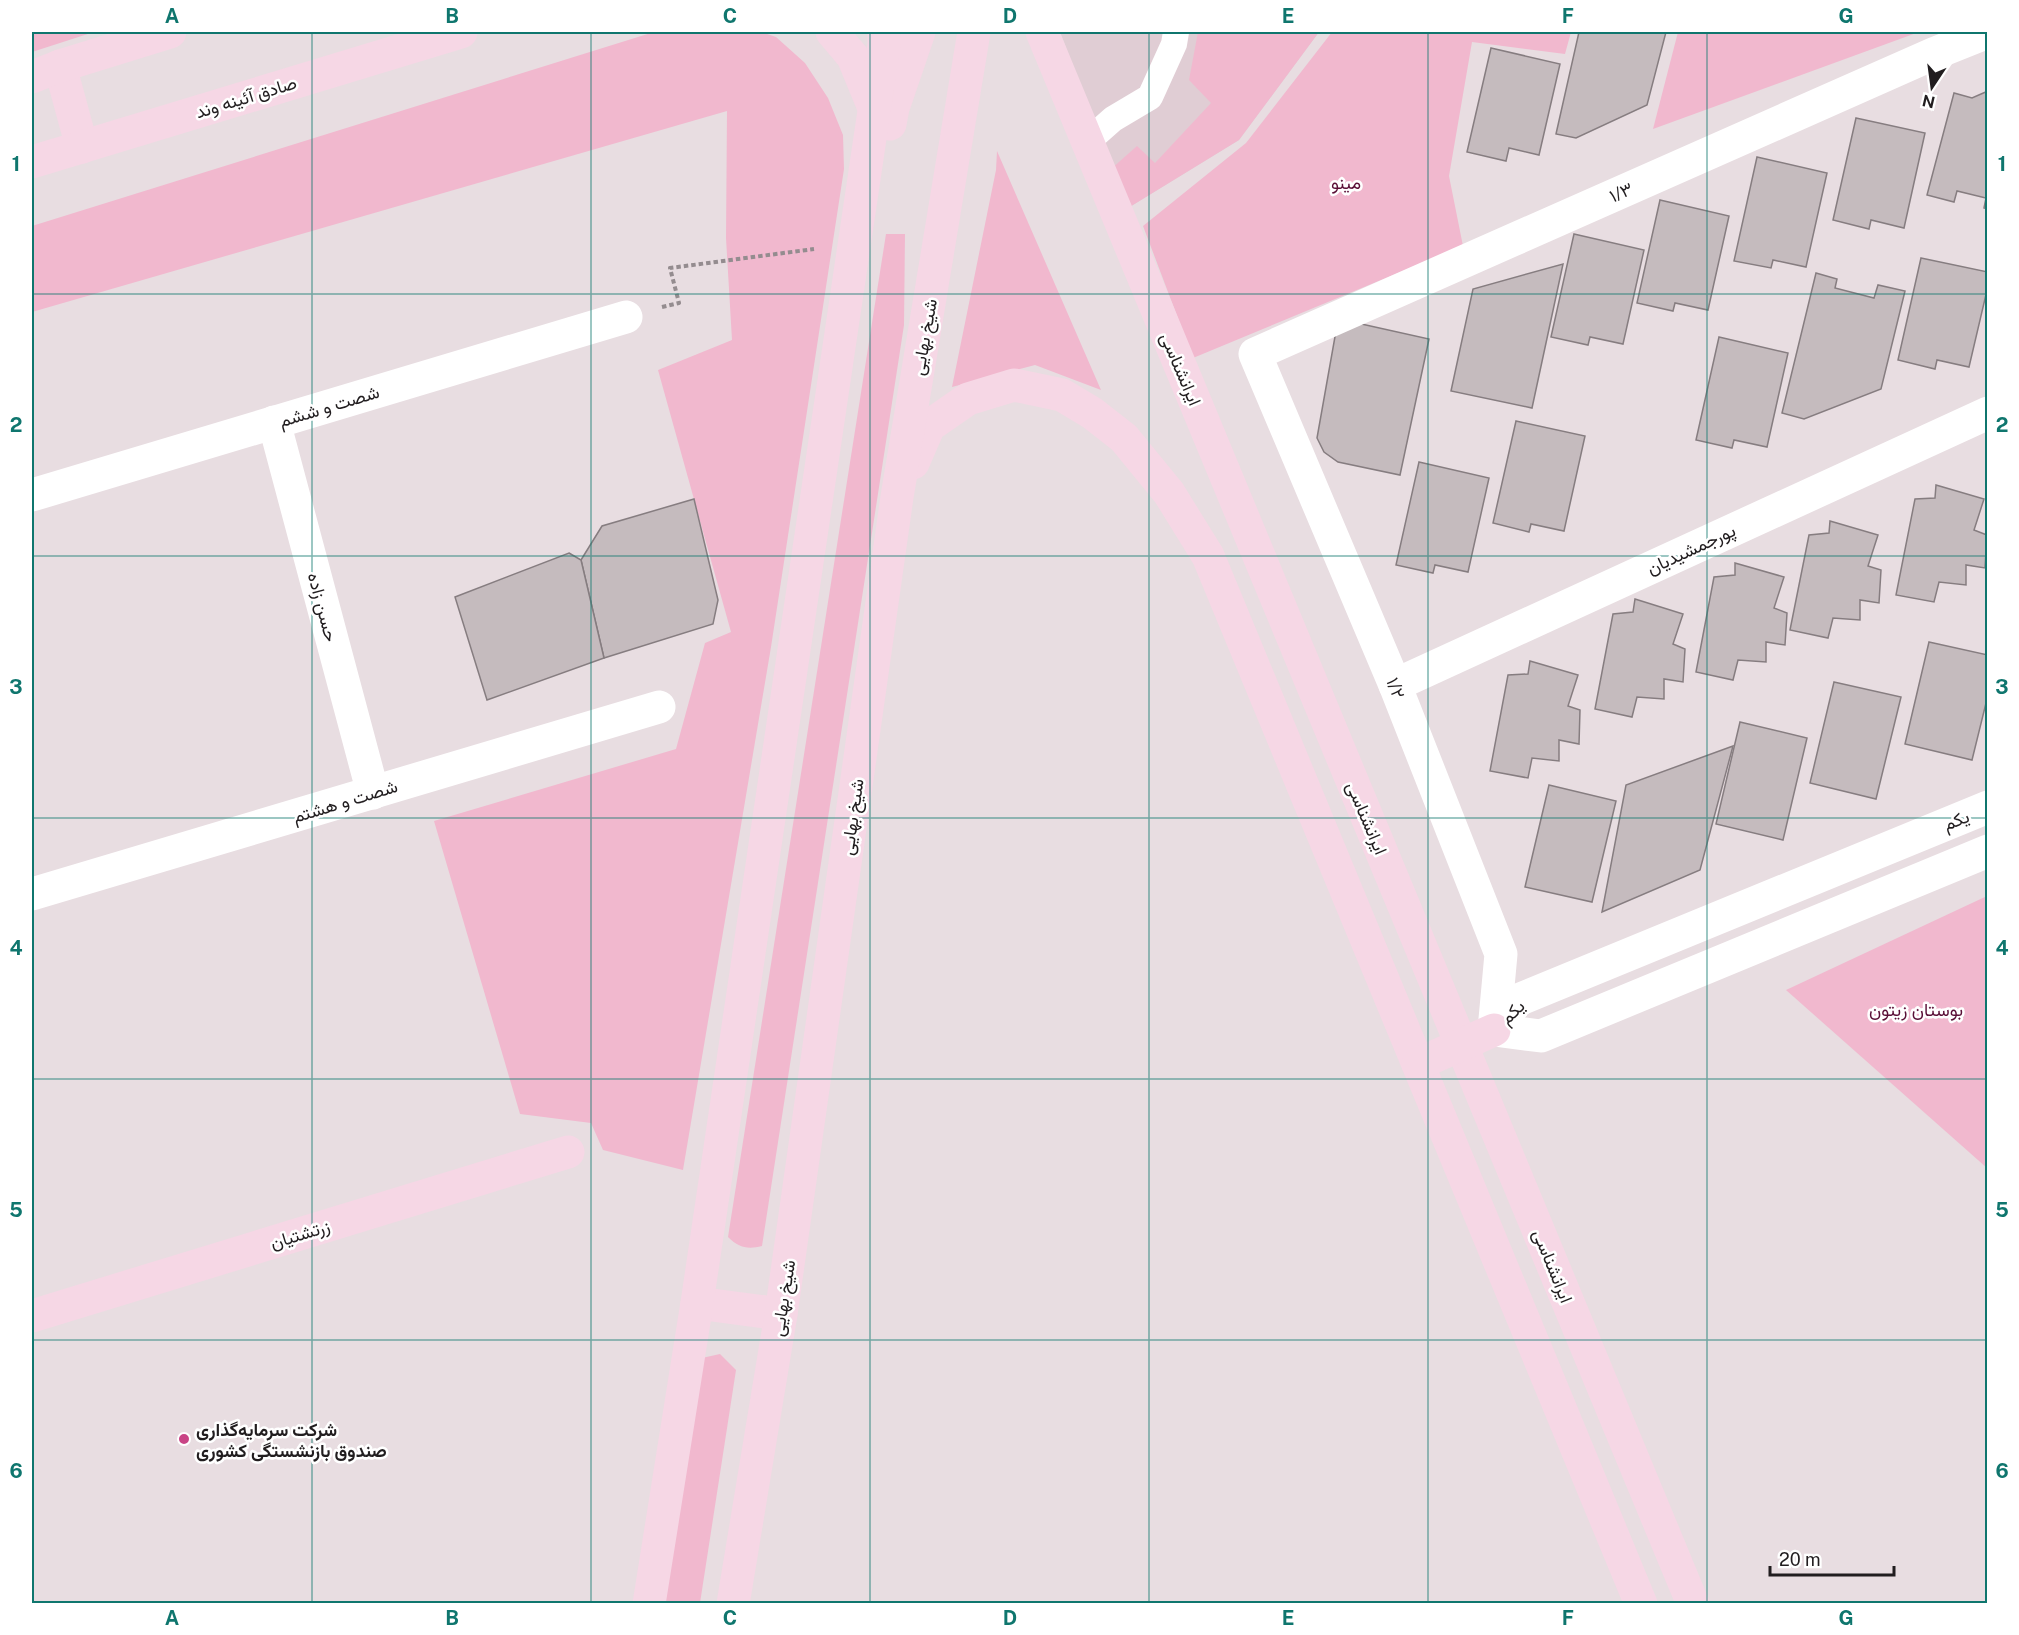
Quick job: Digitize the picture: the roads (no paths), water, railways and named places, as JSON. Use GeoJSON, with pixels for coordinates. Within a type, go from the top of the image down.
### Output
{"type":"FeatureCollection","features":[{"type":"Feature","properties":{"kind":"main road"},"geometry":{"type":"LineString","coordinates":[[82,147],[46,71],[170,32]]}},
{"type":"Feature","properties":{"kind":"main road","name":"صادق آئینه وند"},"geometry":{"type":"LineString","coordinates":[[32,162],[461,32]]}},
{"type":"Feature","properties":{"kind":"main road"},"geometry":{"type":"LineString","coordinates":[[832,32],[853,57],[875,109]]}},
{"type":"Feature","properties":{"kind":"main road"},"geometry":{"type":"LineString","coordinates":[[649,1604],[697,1303],[875,109],[884,32]]}},
{"type":"Feature","properties":{"kind":"main road"},"geometry":{"type":"LineString","coordinates":[[849,281],[867,250],[893,108],[919,32]]}},
{"type":"Feature","properties":{"kind":"main road","name":"شیخ بهایی"},"geometry":{"type":"LineString","coordinates":[[733,1604],[781,1314],[897,497],[974,32]]}},
{"type":"Feature","properties":{"kind":"main road","name":"ایرانشناسی"},"geometry":{"type":"LineString","coordinates":[[1041,32],[1693,1604]]}},
{"type":"Feature","properties":{"kind":"main road"},"geometry":{"type":"LineString","coordinates":[[897,497],[929,426],[968,399],[1014,385],[1062,395],[1092,412],[1124,438],[1169,493],[1208,556],[1641,1604]]}},
{"type":"Feature","properties":{"kind":"main road"},"geometry":{"type":"LineString","coordinates":[[1418,1064],[1494,1029]]}},
{"type":"Feature","properties":{"kind":"main road","name":"زرتشتیان"},"geometry":{"type":"LineString","coordinates":[[32,1316],[568,1152]]}},
{"type":"Feature","properties":{"kind":"main road"},"geometry":{"type":"LineString","coordinates":[[697,1303],[781,1314]]}},
{"type":"Feature","properties":{"kind":"street","name":"۱/۳"},"geometry":{"type":"LineString","coordinates":[[1255,354],[1933,54],[1988,32]]}},
{"type":"Feature","properties":{"kind":"street","name":"شصت و ششم"},"geometry":{"type":"LineString","coordinates":[[32,495],[627,317]]}},
{"type":"Feature","properties":{"kind":"street","name":"۱/۲"},"geometry":{"type":"LineString","coordinates":[[1255,354],[1395,685],[1501,954],[1494,1029]]}},
{"type":"Feature","properties":{"kind":"street","name":"پورجمشیدیان"},"geometry":{"type":"LineString","coordinates":[[1395,685],[1988,412]]}},
{"type":"Feature","properties":{"kind":"street","name":"حسن زاده"},"geometry":{"type":"LineString","coordinates":[[274,422],[373,793]]}},
{"type":"Feature","properties":{"kind":"street","name":"شصت و هشتم"},"geometry":{"type":"LineString","coordinates":[[32,894],[659,707]]}},
{"type":"Feature","properties":{"kind":"street","name":"یکم"},"geometry":{"type":"LineString","coordinates":[[1494,1029],[1518,1000],[1988,807]]}},
{"type":"Feature","properties":{"kind":"street","name":"یکم"},"geometry":{"type":"LineString","coordinates":[[1494,1029],[1541,1036],[1988,851]]}},
{"type":"Feature","properties":{"kind":"lane"},"geometry":{"type":"LineString","coordinates":[[1087,142],[1113,119],[1150,98],[1174,44],[1176,32]]}},
{"type":"Feature","properties":{"kind":"place","name":"شرکت سرمایه‌گذاری صندوق بازنشستگی کشوری"},"geometry":{"type":"Point","coordinates":[184,1439]}},
{"type":"Feature","properties":{"kind":"park label","name":"مینو"},"geometry":{"type":"Point","coordinates":[1346,182]}},
{"type":"Feature","properties":{"kind":"park label","name":"بوستان زیتون"},"geometry":{"type":"Point","coordinates":[1916,1009]}}]}
